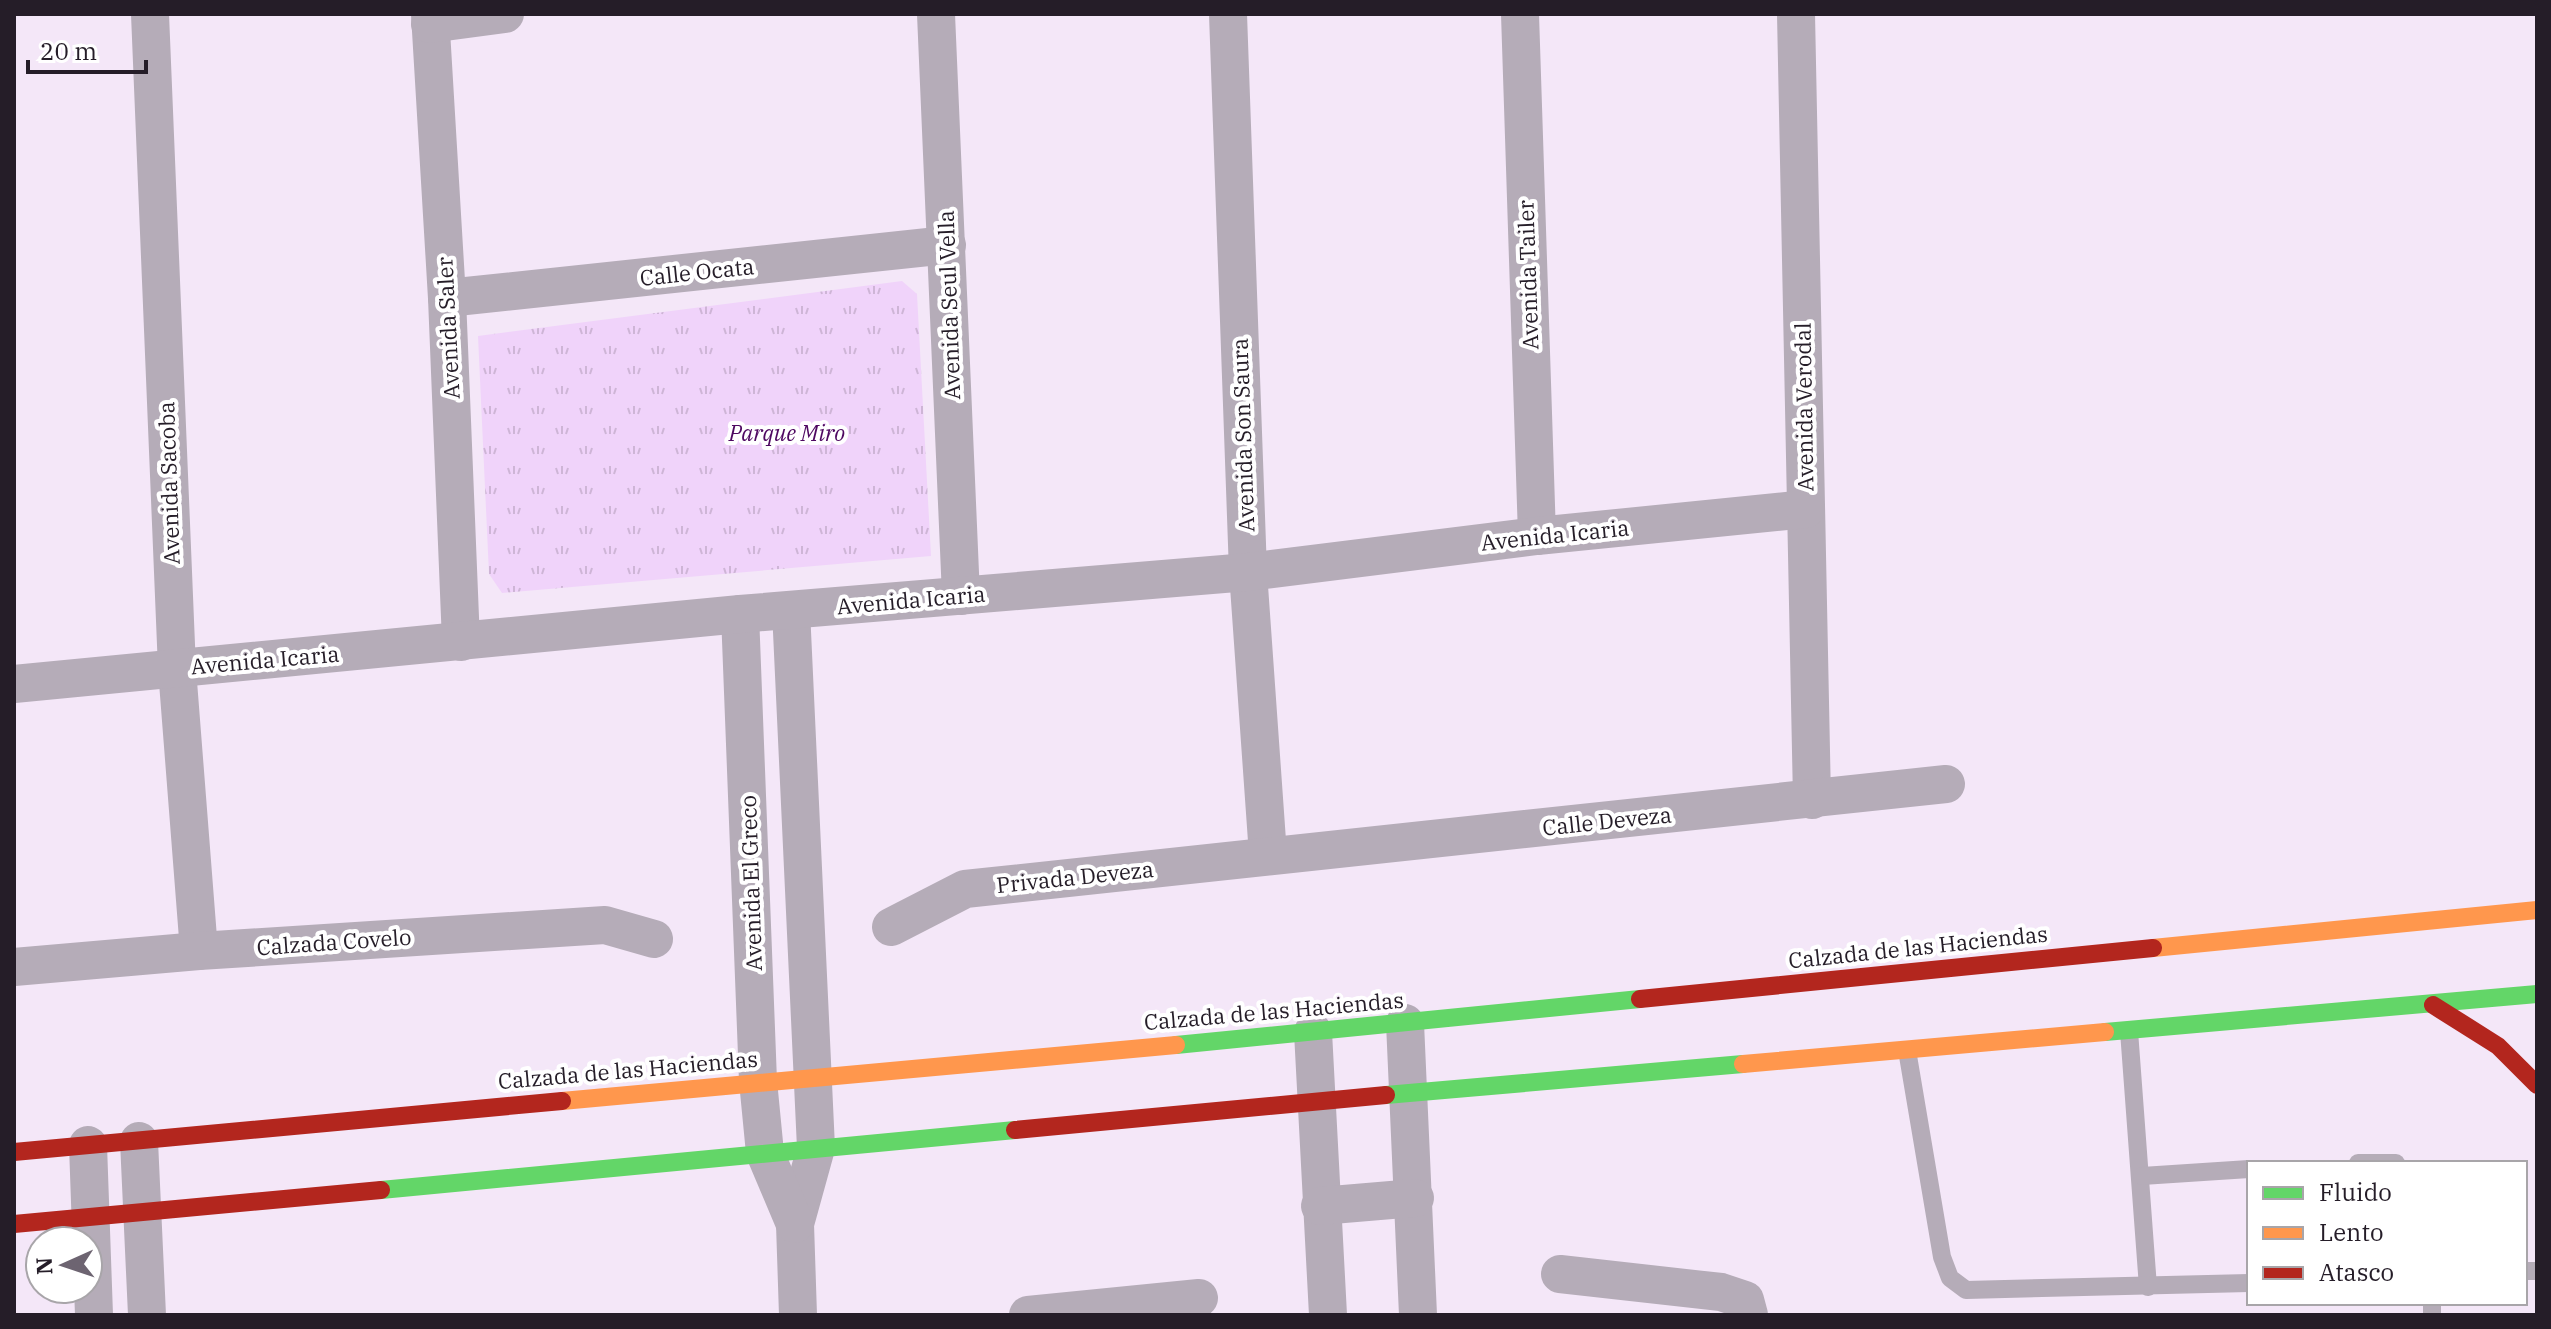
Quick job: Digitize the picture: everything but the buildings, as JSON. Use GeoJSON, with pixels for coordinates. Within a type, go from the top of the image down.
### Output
{"type":"FeatureCollection","features":[{"type":"Feature","properties":{"kind":"main road","name":"Calzada de las Haciendas"},"geometry":{"type":"LineString","coordinates":[[14,1152],[2536,915]]}},
{"type":"Feature","properties":{"kind":"main road"},"geometry":{"type":"LineString","coordinates":[[14,1224],[1409,1093],[2537,994]]}},
{"type":"Feature","properties":{"kind":"main road"},"geometry":{"type":"LineString","coordinates":[[2433,1005],[2498,1046],[2537,1085]]}},
{"type":"Feature","properties":{"kind":"street","name":"Avenida Sacoba"},"geometry":{"type":"LineString","coordinates":[[150,14],[177,669],[199,951]]}},
{"type":"Feature","properties":{"kind":"street"},"geometry":{"type":"LineString","coordinates":[[430,19],[505,14]]}},
{"type":"Feature","properties":{"kind":"street","name":"Avenida Seul Vella"},"geometry":{"type":"LineString","coordinates":[[936,14],[961,596]]}},
{"type":"Feature","properties":{"kind":"street","name":"Avenida Son Saura"},"geometry":{"type":"LineString","coordinates":[[1228,14],[1248,572],[1268,855]]}},
{"type":"Feature","properties":{"kind":"street","name":"Avenida Tailer"},"geometry":{"type":"LineString","coordinates":[[1520,14],[1537,536]]}},
{"type":"Feature","properties":{"kind":"street","name":"Avenida Verodal"},"geometry":{"type":"LineString","coordinates":[[1796,14],[1812,800]]}},
{"type":"Feature","properties":{"kind":"street","name":"Avenida Saler"},"geometry":{"type":"LineString","coordinates":[[430,19],[447,298],[461,642]]}},
{"type":"Feature","properties":{"kind":"street","name":"Calle Ocata"},"geometry":{"type":"LineString","coordinates":[[447,298],[947,245]]}},
{"type":"Feature","properties":{"kind":"street","name":"Avenida Icaria"},"geometry":{"type":"LineString","coordinates":[[14,684],[740,614],[1248,572],[1537,536],[1806,509]]}},
{"type":"Feature","properties":{"kind":"street"},"geometry":{"type":"LineString","coordinates":[[791,610],[816,1148],[795,1224],[798,1315]]}},
{"type":"Feature","properties":{"kind":"street","name":"Avenida El Greco"},"geometry":{"type":"LineString","coordinates":[[740,614],[758,1081],[765,1153],[795,1224]]}},
{"type":"Feature","properties":{"kind":"street","name":"Calle Deveza"},"geometry":{"type":"LineString","coordinates":[[1268,855],[1946,784]]}},
{"type":"Feature","properties":{"kind":"street","name":"Privada Deveza"},"geometry":{"type":"LineString","coordinates":[[891,927],[965,889],[1268,855]]}},
{"type":"Feature","properties":{"kind":"street"},"geometry":{"type":"LineString","coordinates":[[753,904],[807,903]]}},
{"type":"Feature","properties":{"kind":"street","name":"Calzada Covelo"},"geometry":{"type":"LineString","coordinates":[[14,967],[199,951],[605,925],[654,939]]}},
{"type":"Feature","properties":{"kind":"street"},"geometry":{"type":"LineString","coordinates":[[757,1024],[810,1021]]}},
{"type":"Feature","properties":{"kind":"street"},"geometry":{"type":"LineString","coordinates":[[1405,1023],[1418,1315]]}},
{"type":"Feature","properties":{"kind":"street"},"geometry":{"type":"LineString","coordinates":[[1313,1032],[1328,1315]]}},
{"type":"Feature","properties":{"kind":"street"},"geometry":{"type":"LineString","coordinates":[[139,1141],[147,1315]]}},
{"type":"Feature","properties":{"kind":"street"},"geometry":{"type":"LineString","coordinates":[[88,1145],[94,1315]]}},
{"type":"Feature","properties":{"kind":"street"},"geometry":{"type":"LineString","coordinates":[[1320,1206],[1415,1198]]}},
{"type":"Feature","properties":{"kind":"street"},"geometry":{"type":"LineString","coordinates":[[1560,1274],[1721,1292],[1745,1300],[1749,1315]]}},
{"type":"Feature","properties":{"kind":"street"},"geometry":{"type":"LineString","coordinates":[[1028,1315],[1199,1298]]}},
{"type":"Feature","properties":{"kind":"lane"},"geometry":{"type":"LineString","coordinates":[[2129,1031],[2148,1287]]}},
{"type":"Feature","properties":{"kind":"lane"},"geometry":{"type":"LineString","coordinates":[[1907,1050],[1942,1257],[1950,1278],[1966,1290],[2247,1283]]}},
{"type":"Feature","properties":{"kind":"lane"},"geometry":{"type":"LineString","coordinates":[[2142,1176],[2247,1169]]}},
{"type":"Feature","properties":{"kind":"green space","name":"Parque Miro"},"geometry":{"type":"Polygon","coordinates":[[[902,281],[917,294],[931,556],[502,593],[489,574],[478,336],[902,281]]]}},
{"type":"Feature","properties":{"kind":"traffic: fast"},"geometry":{"type":"LineString","coordinates":[[2105,1032],[2537,994]]}},
{"type":"Feature","properties":{"kind":"traffic: fast"},"geometry":{"type":"LineString","coordinates":[[1176,1045],[1640,999]]}},
{"type":"Feature","properties":{"kind":"traffic: fast"},"geometry":{"type":"LineString","coordinates":[[1386,1095],[1743,1064]]}},
{"type":"Feature","properties":{"kind":"traffic: fast"},"geometry":{"type":"LineString","coordinates":[[381,1190],[1015,1130]]}},
{"type":"Feature","properties":{"kind":"traffic: slow"},"geometry":{"type":"LineString","coordinates":[[2153,948],[2537,910]]}},
{"type":"Feature","properties":{"kind":"traffic: slow"},"geometry":{"type":"LineString","coordinates":[[1743,1064],[2105,1032]]}},
{"type":"Feature","properties":{"kind":"traffic: slow"},"geometry":{"type":"LineString","coordinates":[[562,1101],[1176,1045]]}},
{"type":"Feature","properties":{"kind":"traffic: jam"},"geometry":{"type":"LineString","coordinates":[[1640,999],[2153,948]]}},
{"type":"Feature","properties":{"kind":"traffic: jam"},"geometry":{"type":"LineString","coordinates":[[2433,1005],[2498,1046],[2537,1085]]}},
{"type":"Feature","properties":{"kind":"traffic: jam"},"geometry":{"type":"LineString","coordinates":[[1015,1130],[1386,1095]]}},
{"type":"Feature","properties":{"kind":"traffic: jam"},"geometry":{"type":"LineString","coordinates":[[14,1152],[562,1101]]}},
{"type":"Feature","properties":{"kind":"traffic: jam"},"geometry":{"type":"LineString","coordinates":[[14,1224],[381,1190]]}}]}
